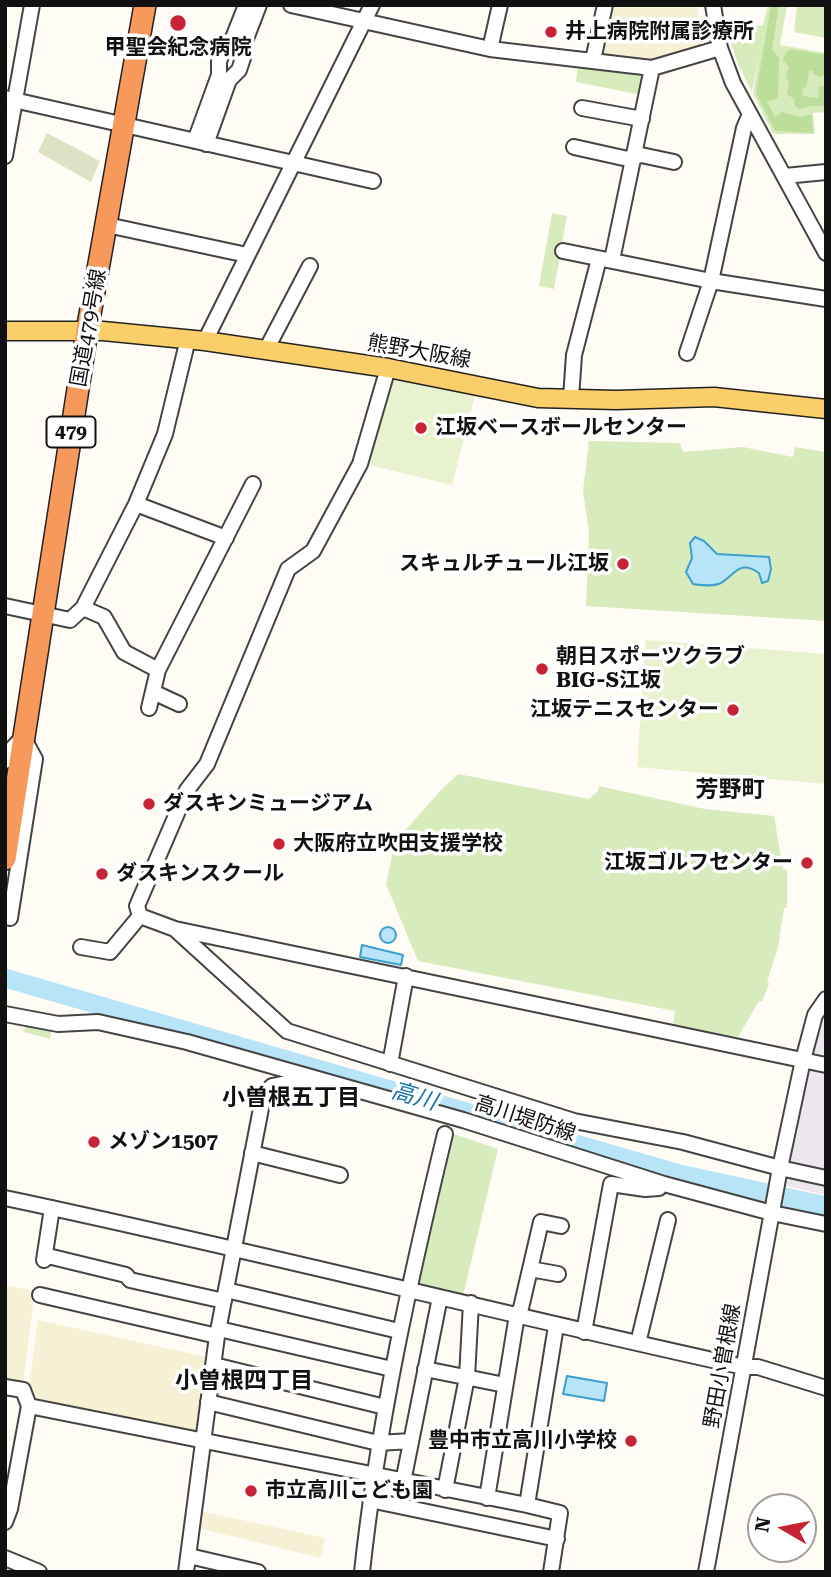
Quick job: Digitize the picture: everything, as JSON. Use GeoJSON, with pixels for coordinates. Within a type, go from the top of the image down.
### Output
{"type":"FeatureCollection","features":[{"type":"Feature","properties":{"kind":"highway","name":"国道479号線"},"geometry":{"type":"LineString","coordinates":[[5,859],[88,331],[145,5]]}},
{"type":"Feature","properties":{"kind":"main road","name":"熊野大阪線"},"geometry":{"type":"LineString","coordinates":[[5,331],[88,331],[197,340],[388,368],[538,398],[714,397],[826,409]]}},
{"type":"Feature","properties":{"kind":"street"},"geometry":{"type":"LineString","coordinates":[[5,156],[10,100],[32,5]]}},
{"type":"Feature","properties":{"kind":"street"},"geometry":{"type":"LineString","coordinates":[[201,142],[224,46],[233,38],[246,5]]}},
{"type":"Feature","properties":{"kind":"street"},"geometry":{"type":"LineString","coordinates":[[201,142],[229,80],[239,70],[246,52],[244,44],[259,5]]}},
{"type":"Feature","properties":{"kind":"street"},"geometry":{"type":"LineString","coordinates":[[290,5],[310,7],[363,22],[490,49],[652,68],[720,48]]}},
{"type":"Feature","properties":{"kind":"street"},"geometry":{"type":"LineString","coordinates":[[5,606],[70,620],[83,608],[136,504],[165,433],[197,340],[247,255],[372,5]]}},
{"type":"Feature","properties":{"kind":"street"},"geometry":{"type":"LineString","coordinates":[[490,49],[500,5]]}},
{"type":"Feature","properties":{"kind":"street"},"geometry":{"type":"LineString","coordinates":[[593,60],[605,5]]}},
{"type":"Feature","properties":{"kind":"street"},"geometry":{"type":"LineString","coordinates":[[713,5],[720,48],[733,83],[826,253]]}},
{"type":"Feature","properties":{"kind":"street"},"geometry":{"type":"LineString","coordinates":[[571,398],[574,355],[606,260],[635,157],[652,68]]}},
{"type":"Feature","properties":{"kind":"street"},"geometry":{"type":"LineString","coordinates":[[10,100],[373,181]]}},
{"type":"Feature","properties":{"kind":"street"},"geometry":{"type":"LineString","coordinates":[[582,108],[642,119]]}},
{"type":"Feature","properties":{"kind":"street"},"geometry":{"type":"LineString","coordinates":[[687,353],[710,281],[744,128],[750,114]]}},
{"type":"Feature","properties":{"kind":"street"},"geometry":{"type":"LineString","coordinates":[[574,147],[628,159],[641,156],[674,162]]}},
{"type":"Feature","properties":{"kind":"street"},"geometry":{"type":"LineString","coordinates":[[785,176],[826,172]]}},
{"type":"Feature","properties":{"kind":"street"},"geometry":{"type":"LineString","coordinates":[[107,225],[247,255]]}},
{"type":"Feature","properties":{"kind":"street"},"geometry":{"type":"LineString","coordinates":[[563,251],[710,281],[826,299]]}},
{"type":"Feature","properties":{"kind":"street"},"geometry":{"type":"LineString","coordinates":[[266,350],[310,266]]}},
{"type":"Feature","properties":{"kind":"street"},"geometry":{"type":"LineString","coordinates":[[388,368],[360,464],[313,551],[288,569],[207,764],[187,790],[137,906],[140,916],[175,929],[826,1065]]}},
{"type":"Feature","properties":{"kind":"street"},"geometry":{"type":"LineString","coordinates":[[149,708],[158,670],[253,484]]}},
{"type":"Feature","properties":{"kind":"street"},"geometry":{"type":"LineString","coordinates":[[136,504],[226,538]]}},
{"type":"Feature","properties":{"kind":"street"},"geometry":{"type":"LineString","coordinates":[[83,608],[104,618],[124,652],[158,670]]}},
{"type":"Feature","properties":{"kind":"street"},"geometry":{"type":"LineString","coordinates":[[153,692],[179,704]]}},
{"type":"Feature","properties":{"kind":"street"},"geometry":{"type":"LineString","coordinates":[[5,761],[6,755],[23,737],[35,759],[10,918],[5,917]]}},
{"type":"Feature","properties":{"kind":"street"},"geometry":{"type":"LineString","coordinates":[[81,947],[110,952],[140,916]]}},
{"type":"Feature","properties":{"kind":"street"},"geometry":{"type":"LineString","coordinates":[[175,929],[287,1031],[574,1121],[682,1142],[826,1178]]}},
{"type":"Feature","properties":{"kind":"street"},"geometry":{"type":"LineString","coordinates":[[390,1064],[406,976]]}},
{"type":"Feature","properties":{"kind":"street","name":"野田小曽根線"},"geometry":{"type":"LineString","coordinates":[[706,1572],[780,1168],[815,1015],[826,999]]}},
{"type":"Feature","properties":{"kind":"street","name":"高川堤防線"},"geometry":{"type":"LineString","coordinates":[[5,1014],[58,1024],[98,1022],[187,1042],[463,1120],[664,1185],[826,1224]]}},
{"type":"Feature","properties":{"kind":"street"},"geometry":{"type":"LineString","coordinates":[[186,1572],[218,1333],[263,1098],[272,1086],[311,1078]]}},
{"type":"Feature","properties":{"kind":"street"},"geometry":{"type":"LineString","coordinates":[[362,1572],[378,1443],[399,1331],[445,1134]]}},
{"type":"Feature","properties":{"kind":"street"},"geometry":{"type":"LineString","coordinates":[[252,1153],[340,1175]]}},
{"type":"Feature","properties":{"kind":"street"},"geometry":{"type":"LineString","coordinates":[[584,1332],[611,1184],[645,1189],[664,1185]]}},
{"type":"Feature","properties":{"kind":"street"},"geometry":{"type":"LineString","coordinates":[[5,1198],[471,1303],[556,1326],[744,1367],[758,1367],[826,1388]]}},
{"type":"Feature","properties":{"kind":"street"},"geometry":{"type":"LineString","coordinates":[[52,1208],[48,1259],[126,1275],[130,1280],[225,1295],[399,1331]]}},
{"type":"Feature","properties":{"kind":"street"},"geometry":{"type":"LineString","coordinates":[[638,1343],[668,1220]]}},
{"type":"Feature","properties":{"kind":"street"},"geometry":{"type":"LineString","coordinates":[[487,1498],[517,1315],[522,1308],[541,1223],[561,1226]]}},
{"type":"Feature","properties":{"kind":"street"},"geometry":{"type":"LineString","coordinates":[[530,1269],[558,1274]]}},
{"type":"Feature","properties":{"kind":"street"},"geometry":{"type":"LineString","coordinates":[[40,1295],[392,1369]]}},
{"type":"Feature","properties":{"kind":"street"},"geometry":{"type":"LineString","coordinates":[[403,1482],[440,1297]]}},
{"type":"Feature","properties":{"kind":"street"},"geometry":{"type":"LineString","coordinates":[[445,1490],[467,1377],[471,1303]]}},
{"type":"Feature","properties":{"kind":"street"},"geometry":{"type":"LineString","coordinates":[[527,1505],[556,1326]]}},
{"type":"Feature","properties":{"kind":"street"},"geometry":{"type":"LineString","coordinates":[[214,1365],[385,1407]]}},
{"type":"Feature","properties":{"kind":"street"},"geometry":{"type":"LineString","coordinates":[[425,1369],[505,1385]]}},
{"type":"Feature","properties":{"kind":"street"},"geometry":{"type":"LineString","coordinates":[[5,1387],[23,1390],[29,1406],[10,1509],[5,1522]]}},
{"type":"Feature","properties":{"kind":"street"},"geometry":{"type":"LineString","coordinates":[[208,1402],[378,1443],[411,1441]]}},
{"type":"Feature","properties":{"kind":"street"},"geometry":{"type":"LineString","coordinates":[[29,1406],[560,1513],[551,1572]]}},
{"type":"Feature","properties":{"kind":"street"},"geometry":{"type":"LineString","coordinates":[[370,1500],[557,1538]]}},
{"type":"Feature","properties":{"kind":"street"},"geometry":{"type":"LineString","coordinates":[[188,1556],[258,1572]]}},
{"type":"Feature","properties":{"kind":"street"},"geometry":{"type":"LineString","coordinates":[[5,1558],[39,1572]]}},
{"type":"Feature","properties":{"kind":"shaded area"},"geometry":{"type":"Polygon","coordinates":[[[615,5],[697,5],[704,47],[651,64],[603,57],[615,5]]]}},
{"type":"Feature","properties":{"kind":"shaded area"},"geometry":{"type":"Polygon","coordinates":[[[826,1016],[826,1195],[786,1186],[787,1161],[807,1067],[826,1016]]]}},
{"type":"Feature","properties":{"kind":"shaded area"},"geometry":{"type":"Polygon","coordinates":[[[5,1285],[35,1291],[23,1382],[5,1379],[5,1285]]]}},
{"type":"Feature","properties":{"kind":"shaded area"},"geometry":{"type":"Polygon","coordinates":[[[38,1320],[207,1357],[197,1432],[37,1400],[29,1386],[38,1320]]]}},
{"type":"Feature","properties":{"kind":"shaded area"},"geometry":{"type":"Polygon","coordinates":[[[200,1511],[325,1538],[321,1558],[198,1528],[200,1511]]]}},
{"type":"Feature","properties":{"kind":"green space"},"geometry":{"type":"Polygon","coordinates":[[[768,5],[787,5],[780,45],[826,53],[826,112],[813,113],[815,134],[773,134],[753,94],[759,56],[752,92],[738,64],[726,28],[763,25],[768,5]]]}},
{"type":"Feature","properties":{"kind":"green space"},"geometry":{"type":"Polygon","coordinates":[[[771,5],[779,5],[772,49],[779,58],[778,98],[767,102],[775,117],[782,112],[801,117],[812,114],[813,133],[775,131],[756,93],[771,5]]]}},
{"type":"Feature","properties":{"kind":"green space"},"geometry":{"type":"Polygon","coordinates":[[[797,5],[826,5],[826,38],[794,32],[797,5]]]}},
{"type":"Feature","properties":{"kind":"green space"},"geometry":{"type":"Polygon","coordinates":[[[790,49],[826,55],[826,74],[820,77],[812,70],[809,71],[807,85],[802,90],[803,96],[818,98],[819,86],[824,86],[826,106],[800,109],[787,94],[789,84],[786,77],[789,67],[783,60],[790,49]]]}},
{"type":"Feature","properties":{"kind":"green space"},"geometry":{"type":"Polygon","coordinates":[[[578,64],[642,71],[646,75],[642,95],[576,82],[578,64]]]}},
{"type":"Feature","properties":{"kind":"green space"},"geometry":{"type":"Polygon","coordinates":[[[47,133],[100,161],[91,182],[38,152],[47,133]]]}},
{"type":"Feature","properties":{"kind":"green space"},"geometry":{"type":"Polygon","coordinates":[[[552,213],[567,216],[554,289],[539,286],[552,213]]]}},
{"type":"Feature","properties":{"kind":"green space","name":"江坂ベースボールセンター"},"geometry":{"type":"Polygon","coordinates":[[[396,376],[476,392],[452,485],[365,464],[390,379],[396,376]]]}},
{"type":"Feature","properties":{"kind":"green space"},"geometry":{"type":"Polygon","coordinates":[[[589,441],[680,443],[683,452],[743,447],[793,457],[795,447],[826,452],[826,621],[586,606],[589,533],[583,491],[589,441]]]}},
{"type":"Feature","properties":{"kind":"green space","name":"江坂テニスセンター"},"geometry":{"type":"Polygon","coordinates":[[[646,640],[826,654],[826,784],[637,767],[646,640]]]}},
{"type":"Feature","properties":{"kind":"green space"},"geometry":{"type":"Polygon","coordinates":[[[458,774],[589,799],[598,791],[599,786],[705,809],[774,816],[783,869],[787,870],[787,907],[784,908],[778,947],[767,982],[769,984],[762,1002],[759,1001],[738,1037],[673,1026],[675,1011],[418,961],[386,884],[395,842],[458,774]]]}},
{"type":"Feature","properties":{"kind":"green space"},"geometry":{"type":"Polygon","coordinates":[[[26,1022],[52,1028],[50,1039],[24,1032],[26,1022]]]}},
{"type":"Feature","properties":{"kind":"green space"},"geometry":{"type":"Polygon","coordinates":[[[451,1133],[498,1149],[463,1296],[422,1286],[417,1280],[451,1133]]]}},
{"type":"Feature","properties":{"kind":"water"},"geometry":{"type":"Polygon","coordinates":[[[695,537],[704,541],[717,554],[769,557],[771,569],[768,581],[762,583],[759,573],[742,568],[718,584],[693,584],[686,572],[692,558],[690,543],[695,537]]]}},
{"type":"Feature","properties":{"kind":"water"},"geometry":{"type":"Polygon","coordinates":[[[388,927],[394,929],[394,941],[388,943],[382,941],[380,935],[382,929],[388,927]]]}},
{"type":"Feature","properties":{"kind":"water"},"geometry":{"type":"Polygon","coordinates":[[[362,945],[403,955],[401,965],[360,957],[362,945]]]}},
{"type":"Feature","properties":{"kind":"water"},"geometry":{"type":"Polygon","coordinates":[[[567,1376],[607,1383],[604,1401],[563,1394],[567,1376]]]}},
{"type":"Feature","properties":{"kind":"waterway","name":"高川"},"geometry":{"type":"LineString","coordinates":[[5,978],[680,1174],[826,1206]]}},
{"type":"Feature","properties":{"kind":"place","name":"甲聖会紀念病院"},"geometry":{"type":"Point","coordinates":[178,23]}},
{"type":"Feature","properties":{"kind":"place","name":"井上病院附属診療所"},"geometry":{"type":"Point","coordinates":[551,32]}},
{"type":"Feature","properties":{"kind":"place","name":"江坂ベースボールセンター"},"geometry":{"type":"Point","coordinates":[421,428]}},
{"type":"Feature","properties":{"kind":"place","name":"スキュルチュール江坂"},"geometry":{"type":"Point","coordinates":[623,564]}},
{"type":"Feature","properties":{"kind":"place","name":"朝日スポーツクラブ BIG-S江坂"},"geometry":{"type":"Point","coordinates":[542,669]}},
{"type":"Feature","properties":{"kind":"place","name":"江坂テニスセンター"},"geometry":{"type":"Point","coordinates":[733,710]}},
{"type":"Feature","properties":{"kind":"place","name":"ダスキンミュージアム"},"geometry":{"type":"Point","coordinates":[149,804]}},
{"type":"Feature","properties":{"kind":"place","name":"大阪府立吹田支援学校"},"geometry":{"type":"Point","coordinates":[279,844]}},
{"type":"Feature","properties":{"kind":"place","name":"江坂ゴルフセンター"},"geometry":{"type":"Point","coordinates":[807,863]}},
{"type":"Feature","properties":{"kind":"place","name":"ダスキンスクール"},"geometry":{"type":"Point","coordinates":[102,874]}},
{"type":"Feature","properties":{"kind":"place","name":"メゾン1507"},"geometry":{"type":"Point","coordinates":[94,1142]}},
{"type":"Feature","properties":{"kind":"place","name":"豊中市立高川小学校"},"geometry":{"type":"Point","coordinates":[631,1441]}},
{"type":"Feature","properties":{"kind":"place","name":"市立高川こども園"},"geometry":{"type":"Point","coordinates":[251,1491]}},
{"type":"Feature","properties":{"kind":"district","name":"芳野町"},"geometry":{"type":"Point","coordinates":[730,790]}},
{"type":"Feature","properties":{"kind":"district","name":"小曽根五丁目"},"geometry":{"type":"Point","coordinates":[291,1098]}},
{"type":"Feature","properties":{"kind":"district","name":"小曽根四丁目"},"geometry":{"type":"Point","coordinates":[244,1381]}}]}
